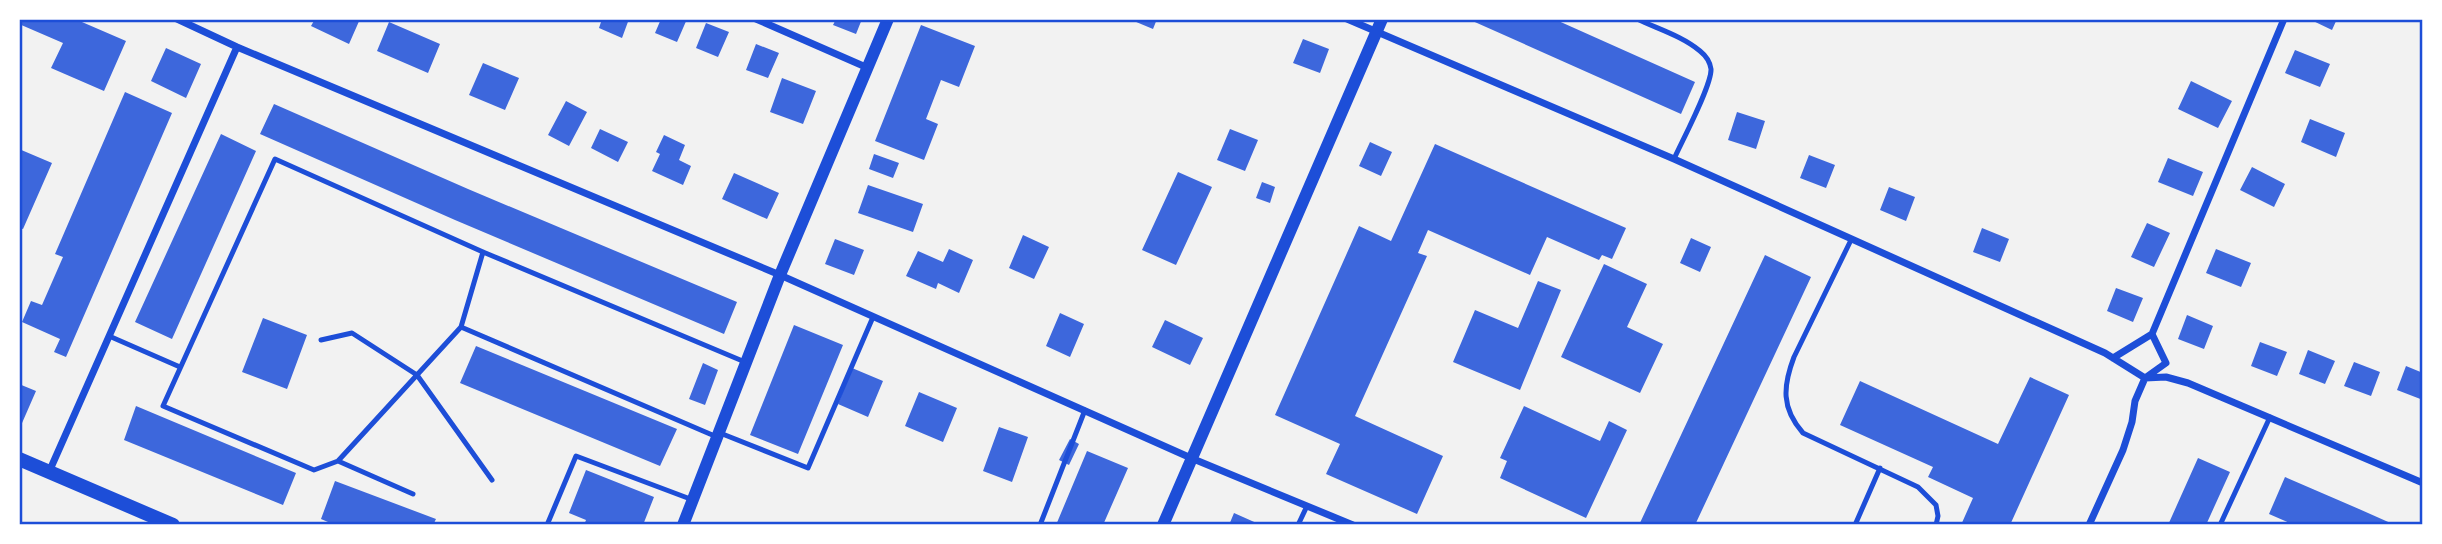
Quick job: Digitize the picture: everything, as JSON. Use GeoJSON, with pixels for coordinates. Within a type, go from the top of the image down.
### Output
{"type":"FeatureCollection","features":[{"type":"Feature","properties":{"kind":"main road"},"geometry":{"type":"LineString","coordinates":[[19,459],[173,525]]}},
{"type":"Feature","properties":{"kind":"street"},"geometry":{"type":"LineString","coordinates":[[177,19],[237,47],[780,275],[1191,458],[1353,525]]}},
{"type":"Feature","properties":{"kind":"street"},"geometry":{"type":"LineString","coordinates":[[756,19],[867,68]]}},
{"type":"Feature","properties":{"kind":"street"},"geometry":{"type":"LineString","coordinates":[[683,525],[780,275],[888,19]]}},
{"type":"Feature","properties":{"kind":"street"},"geometry":{"type":"LineString","coordinates":[[1347,19],[1674,159],[2113,358],[2145,379],[2166,377],[2188,383],[2423,483]]}},
{"type":"Feature","properties":{"kind":"street"},"geometry":{"type":"LineString","coordinates":[[1163,525],[1382,19]]}},
{"type":"Feature","properties":{"kind":"street"},"geometry":{"type":"LineString","coordinates":[[2113,358],[2152,334],[2284,19]]}},
{"type":"Feature","properties":{"kind":"street"},"geometry":{"type":"LineString","coordinates":[[50,472],[237,47]]}},
{"type":"Feature","properties":{"kind":"street"},"geometry":{"type":"LineString","coordinates":[[2089,525],[2123,450],[2135,401],[2145,379],[2166,363],[2152,334]]}},
{"type":"Feature","properties":{"kind":"lane"},"geometry":{"type":"LineString","coordinates":[[1637,19],[1702,52],[1711,70],[1700,103],[1674,159]]}},
{"type":"Feature","properties":{"kind":"lane"},"geometry":{"type":"LineString","coordinates":[[483,252],[461,327],[338,461],[314,470],[163,406],[275,159],[483,252],[745,362]]}},
{"type":"Feature","properties":{"kind":"lane"},"geometry":{"type":"LineString","coordinates":[[1851,240],[1787,375],[1786,396],[1793,421],[1803,433],[1918,487],[1936,505],[1936,525]]}},
{"type":"Feature","properties":{"kind":"lane"},"geometry":{"type":"LineString","coordinates":[[461,327],[718,435],[808,468],[873,317]]}},
{"type":"Feature","properties":{"kind":"lane"},"geometry":{"type":"LineString","coordinates":[[321,340],[352,334],[417,375],[492,480]]}},
{"type":"Feature","properties":{"kind":"lane"},"geometry":{"type":"LineString","coordinates":[[109,336],[180,366]]}},
{"type":"Feature","properties":{"kind":"lane"},"geometry":{"type":"LineString","coordinates":[[1040,525],[1085,410]]}},
{"type":"Feature","properties":{"kind":"lane"},"geometry":{"type":"LineString","coordinates":[[2220,525],[2270,417]]}},
{"type":"Feature","properties":{"kind":"lane"},"geometry":{"type":"LineString","coordinates":[[547,525],[576,456],[693,500]]}},
{"type":"Feature","properties":{"kind":"lane"},"geometry":{"type":"LineString","coordinates":[[338,461],[413,494]]}},
{"type":"Feature","properties":{"kind":"lane"},"geometry":{"type":"LineString","coordinates":[[1855,525],[1881,468]]}},
{"type":"Feature","properties":{"kind":"lane"},"geometry":{"type":"LineString","coordinates":[[1298,525],[1307,506]]}},
{"type":"Feature","properties":{"kind":"building"},"geometry":{"type":"Polygon","coordinates":[[[19,19],[75,19],[126,41],[104,91],[51,68],[63,43],[19,24],[19,19]]]}},
{"type":"Feature","properties":{"kind":"building"},"geometry":{"type":"Polygon","coordinates":[[[315,19],[360,19],[349,44],[311,26],[315,19]]]}},
{"type":"Feature","properties":{"kind":"building"},"geometry":{"type":"Polygon","coordinates":[[[602,19],[629,19],[622,38],[599,28],[602,19]]]}},
{"type":"Feature","properties":{"kind":"building"},"geometry":{"type":"Polygon","coordinates":[[[661,19],[687,19],[677,42],[655,33],[661,19]]]}},
{"type":"Feature","properties":{"kind":"building"},"geometry":{"type":"Polygon","coordinates":[[[836,19],[862,19],[856,34],[833,25],[836,19]]]}},
{"type":"Feature","properties":{"kind":"building"},"geometry":{"type":"Polygon","coordinates":[[[1129,19],[1157,19],[1153,29],[1129,19]]]}},
{"type":"Feature","properties":{"kind":"building"},"geometry":{"type":"Polygon","coordinates":[[[1468,19],[1554,19],[1695,82],[1681,114],[1468,19]]]}},
{"type":"Feature","properties":{"kind":"building"},"geometry":{"type":"Polygon","coordinates":[[[2309,19],[2337,19],[2332,30],[2309,19]]]}},
{"type":"Feature","properties":{"kind":"building"},"geometry":{"type":"Polygon","coordinates":[[[389,22],[440,44],[428,73],[377,51],[389,22]]]}},
{"type":"Feature","properties":{"kind":"building"},"geometry":{"type":"Polygon","coordinates":[[[706,23],[729,32],[718,57],[696,48],[706,23]]]}},
{"type":"Feature","properties":{"kind":"building"},"geometry":{"type":"Polygon","coordinates":[[[921,25],[975,46],[959,87],[941,80],[926,119],[938,124],[924,160],[875,141],[921,25]]]}},
{"type":"Feature","properties":{"kind":"building"},"geometry":{"type":"Polygon","coordinates":[[[1303,39],[1329,49],[1320,73],[1293,63],[1303,39]]]}},
{"type":"Feature","properties":{"kind":"building"},"geometry":{"type":"Polygon","coordinates":[[[756,44],[779,53],[768,78],[746,70],[756,44]]]}},
{"type":"Feature","properties":{"kind":"building"},"geometry":{"type":"Polygon","coordinates":[[[166,48],[201,64],[186,98],[151,81],[166,48]]]}},
{"type":"Feature","properties":{"kind":"building"},"geometry":{"type":"Polygon","coordinates":[[[2295,50],[2330,64],[2320,87],[2285,73],[2295,50]]]}},
{"type":"Feature","properties":{"kind":"building"},"geometry":{"type":"Polygon","coordinates":[[[483,63],[519,78],[505,110],[469,95],[483,63]]]}},
{"type":"Feature","properties":{"kind":"building"},"geometry":{"type":"Polygon","coordinates":[[[782,78],[816,91],[803,124],[770,112],[782,78]]]}},
{"type":"Feature","properties":{"kind":"building"},"geometry":{"type":"Polygon","coordinates":[[[2191,81],[2232,101],[2218,128],[2178,109],[2191,81]]]}},
{"type":"Feature","properties":{"kind":"building"},"geometry":{"type":"Polygon","coordinates":[[[125,92],[172,113],[66,357],[54,352],[60,339],[22,322],[31,301],[42,305],[63,257],[55,254],[125,92]]]}},
{"type":"Feature","properties":{"kind":"building"},"geometry":{"type":"Polygon","coordinates":[[[566,101],[587,112],[569,146],[548,135],[566,101]]]}},
{"type":"Feature","properties":{"kind":"building"},"geometry":{"type":"Polygon","coordinates":[[[274,104],[737,302],[724,334],[260,134],[274,104]]]}},
{"type":"Feature","properties":{"kind":"building"},"geometry":{"type":"Polygon","coordinates":[[[1737,112],[1765,121],[1756,149],[1728,140],[1737,112]]]}},
{"type":"Feature","properties":{"kind":"building"},"geometry":{"type":"Polygon","coordinates":[[[2310,119],[2345,133],[2336,157],[2301,142],[2310,119]]]}},
{"type":"Feature","properties":{"kind":"building"},"geometry":{"type":"Polygon","coordinates":[[[600,129],[628,142],[618,162],[591,148],[600,129]]]}},
{"type":"Feature","properties":{"kind":"building"},"geometry":{"type":"Polygon","coordinates":[[[1230,129],[1258,140],[1245,171],[1217,160],[1230,129]]]}},
{"type":"Feature","properties":{"kind":"building"},"geometry":{"type":"Polygon","coordinates":[[[221,134],[256,151],[172,339],[135,322],[221,134]]]}},
{"type":"Feature","properties":{"kind":"building"},"geometry":{"type":"Polygon","coordinates":[[[664,135],[685,145],[679,160],[691,166],[683,185],[652,171],[660,154],[656,152],[664,135]]]}},
{"type":"Feature","properties":{"kind":"building"},"geometry":{"type":"Polygon","coordinates":[[[1370,142],[1392,152],[1381,176],[1359,166],[1370,142]]]}},
{"type":"Feature","properties":{"kind":"building"},"geometry":{"type":"Polygon","coordinates":[[[1435,144],[1626,228],[1612,259],[1602,255],[1599,260],[1547,237],[1530,275],[1428,230],[1418,253],[1427,256],[1355,416],[1443,456],[1417,514],[1326,474],[1340,444],[1275,415],[1359,226],[1391,241],[1435,144]]]}},
{"type":"Feature","properties":{"kind":"building"},"geometry":{"type":"Polygon","coordinates":[[[19,149],[52,163],[23,229],[19,228],[19,149]]]}},
{"type":"Feature","properties":{"kind":"building"},"geometry":{"type":"Polygon","coordinates":[[[874,154],[899,163],[893,178],[869,169],[874,154]]]}},
{"type":"Feature","properties":{"kind":"building"},"geometry":{"type":"Polygon","coordinates":[[[1809,155],[1835,165],[1826,188],[1800,178],[1809,155]]]}},
{"type":"Feature","properties":{"kind":"building"},"geometry":{"type":"Polygon","coordinates":[[[2168,158],[2203,172],[2193,196],[2158,182],[2168,158]]]}},
{"type":"Feature","properties":{"kind":"building"},"geometry":{"type":"Polygon","coordinates":[[[2252,167],[2285,184],[2274,207],[2240,190],[2252,167]]]}},
{"type":"Feature","properties":{"kind":"building"},"geometry":{"type":"Polygon","coordinates":[[[1178,172],[1212,187],[1176,265],[1142,250],[1178,172]]]}},
{"type":"Feature","properties":{"kind":"building"},"geometry":{"type":"Polygon","coordinates":[[[734,173],[779,193],[767,219],[722,199],[734,173]]]}},
{"type":"Feature","properties":{"kind":"building"},"geometry":{"type":"Polygon","coordinates":[[[1262,182],[1275,187],[1270,203],[1256,198],[1262,182]]]}},
{"type":"Feature","properties":{"kind":"building"},"geometry":{"type":"Polygon","coordinates":[[[868,185],[923,204],[913,232],[858,213],[868,185]]]}},
{"type":"Feature","properties":{"kind":"building"},"geometry":{"type":"Polygon","coordinates":[[[1889,187],[1915,197],[1906,221],[1880,210],[1889,187]]]}},
{"type":"Feature","properties":{"kind":"building"},"geometry":{"type":"Polygon","coordinates":[[[2147,223],[2170,233],[2154,267],[2131,257],[2147,223]]]}},
{"type":"Feature","properties":{"kind":"building"},"geometry":{"type":"Polygon","coordinates":[[[1982,228],[2009,239],[2000,262],[1973,252],[1982,228]]]}},
{"type":"Feature","properties":{"kind":"building"},"geometry":{"type":"Polygon","coordinates":[[[1023,235],[1049,247],[1034,279],[1009,268],[1023,235]]]}},
{"type":"Feature","properties":{"kind":"building"},"geometry":{"type":"Polygon","coordinates":[[[1691,238],[1711,247],[1700,272],[1680,263],[1691,238]]]}},
{"type":"Feature","properties":{"kind":"building"},"geometry":{"type":"Polygon","coordinates":[[[835,239],[864,250],[854,275],[825,264],[835,239]]]}},
{"type":"Feature","properties":{"kind":"building"},"geometry":{"type":"Polygon","coordinates":[[[949,249],[973,260],[959,293],[938,283],[936,289],[906,276],[918,251],[943,262],[949,249]]]}},
{"type":"Feature","properties":{"kind":"building"},"geometry":{"type":"Polygon","coordinates":[[[2216,249],[2251,263],[2241,287],[2206,273],[2216,249]]]}},
{"type":"Feature","properties":{"kind":"building"},"geometry":{"type":"Polygon","coordinates":[[[1765,255],[1811,277],[1695,525],[1639,525],[1765,255]]]}},
{"type":"Feature","properties":{"kind":"building"},"geometry":{"type":"Polygon","coordinates":[[[1604,264],[1647,284],[1627,327],[1663,344],[1640,393],[1561,357],[1604,264]]]}},
{"type":"Feature","properties":{"kind":"building"},"geometry":{"type":"Polygon","coordinates":[[[1538,281],[1561,290],[1520,390],[1453,362],[1475,310],[1518,328],[1538,281]]]}},
{"type":"Feature","properties":{"kind":"building"},"geometry":{"type":"Polygon","coordinates":[[[2116,288],[2143,298],[2133,322],[2107,311],[2116,288]]]}},
{"type":"Feature","properties":{"kind":"building"},"geometry":{"type":"Polygon","coordinates":[[[1060,313],[1084,324],[1070,357],[1046,346],[1060,313]]]}},
{"type":"Feature","properties":{"kind":"building"},"geometry":{"type":"Polygon","coordinates":[[[2187,315],[2213,326],[2204,349],[2178,339],[2187,315]]]}},
{"type":"Feature","properties":{"kind":"building"},"geometry":{"type":"Polygon","coordinates":[[[263,318],[307,335],[287,389],[242,372],[263,318]]]}},
{"type":"Feature","properties":{"kind":"building"},"geometry":{"type":"Polygon","coordinates":[[[1165,320],[1203,338],[1190,365],[1152,347],[1165,320]]]}},
{"type":"Feature","properties":{"kind":"building"},"geometry":{"type":"Polygon","coordinates":[[[794,325],[843,345],[798,454],[750,435],[794,325]]]}},
{"type":"Feature","properties":{"kind":"building"},"geometry":{"type":"Polygon","coordinates":[[[2260,342],[2287,352],[2277,376],[2251,366],[2260,342]]]}},
{"type":"Feature","properties":{"kind":"building"},"geometry":{"type":"Polygon","coordinates":[[[476,346],[677,429],[660,466],[460,383],[476,346]]]}},
{"type":"Feature","properties":{"kind":"building"},"geometry":{"type":"Polygon","coordinates":[[[2308,350],[2335,361],[2325,384],[2299,374],[2308,350]]]}},
{"type":"Feature","properties":{"kind":"building"},"geometry":{"type":"Polygon","coordinates":[[[2354,362],[2380,372],[2371,396],[2344,386],[2354,362]]]}},
{"type":"Feature","properties":{"kind":"building"},"geometry":{"type":"Polygon","coordinates":[[[703,363],[718,370],[705,405],[689,399],[703,363]]]}},
{"type":"Feature","properties":{"kind":"building"},"geometry":{"type":"Polygon","coordinates":[[[2406,366],[2423,373],[2423,400],[2397,390],[2406,366]]]}},
{"type":"Feature","properties":{"kind":"building"},"geometry":{"type":"Polygon","coordinates":[[[852,368],[883,381],[868,417],[838,404],[852,368]]]}},
{"type":"Feature","properties":{"kind":"building"},"geometry":{"type":"Polygon","coordinates":[[[2030,377],[2069,395],[2010,525],[1961,525],[1973,498],[1928,477],[1933,467],[1840,425],[1860,381],[1998,444],[2030,377]]]}},
{"type":"Feature","properties":{"kind":"building"},"geometry":{"type":"Polygon","coordinates":[[[19,384],[36,391],[19,430],[19,384]]]}},
{"type":"Feature","properties":{"kind":"building"},"geometry":{"type":"Polygon","coordinates":[[[919,392],[957,408],[943,442],[905,426],[919,392]]]}},
{"type":"Feature","properties":{"kind":"building"},"geometry":{"type":"Polygon","coordinates":[[[136,406],[296,473],[283,505],[124,440],[136,406]]]}},
{"type":"Feature","properties":{"kind":"building"},"geometry":{"type":"Polygon","coordinates":[[[1524,406],[1600,441],[1609,421],[1627,430],[1586,518],[1500,478],[1507,461],[1500,458],[1524,406]]]}},
{"type":"Feature","properties":{"kind":"building"},"geometry":{"type":"Polygon","coordinates":[[[999,427],[1028,437],[1012,482],[983,471],[999,427]]]}},
{"type":"Feature","properties":{"kind":"building"},"geometry":{"type":"Polygon","coordinates":[[[1070,439],[1079,444],[1069,465],[1059,460],[1070,439]]]}},
{"type":"Feature","properties":{"kind":"building"},"geometry":{"type":"Polygon","coordinates":[[[1087,451],[1128,468],[1103,525],[1056,525],[1087,451]]]}},
{"type":"Feature","properties":{"kind":"building"},"geometry":{"type":"Polygon","coordinates":[[[2198,458],[2230,472],[2206,525],[2168,525],[2198,458]]]}},
{"type":"Feature","properties":{"kind":"building"},"geometry":{"type":"Polygon","coordinates":[[[586,470],[654,497],[643,525],[584,525],[586,520],[569,513],[586,470]]]}},
{"type":"Feature","properties":{"kind":"building"},"geometry":{"type":"Polygon","coordinates":[[[2285,477],[2395,525],[2294,525],[2269,514],[2285,477]]]}},
{"type":"Feature","properties":{"kind":"building"},"geometry":{"type":"Polygon","coordinates":[[[335,481],[436,519],[433,525],[335,525],[321,519],[335,481]]]}},
{"type":"Feature","properties":{"kind":"building"},"geometry":{"type":"Polygon","coordinates":[[[1234,513],[1261,525],[1229,525],[1234,513]]]}}]}
